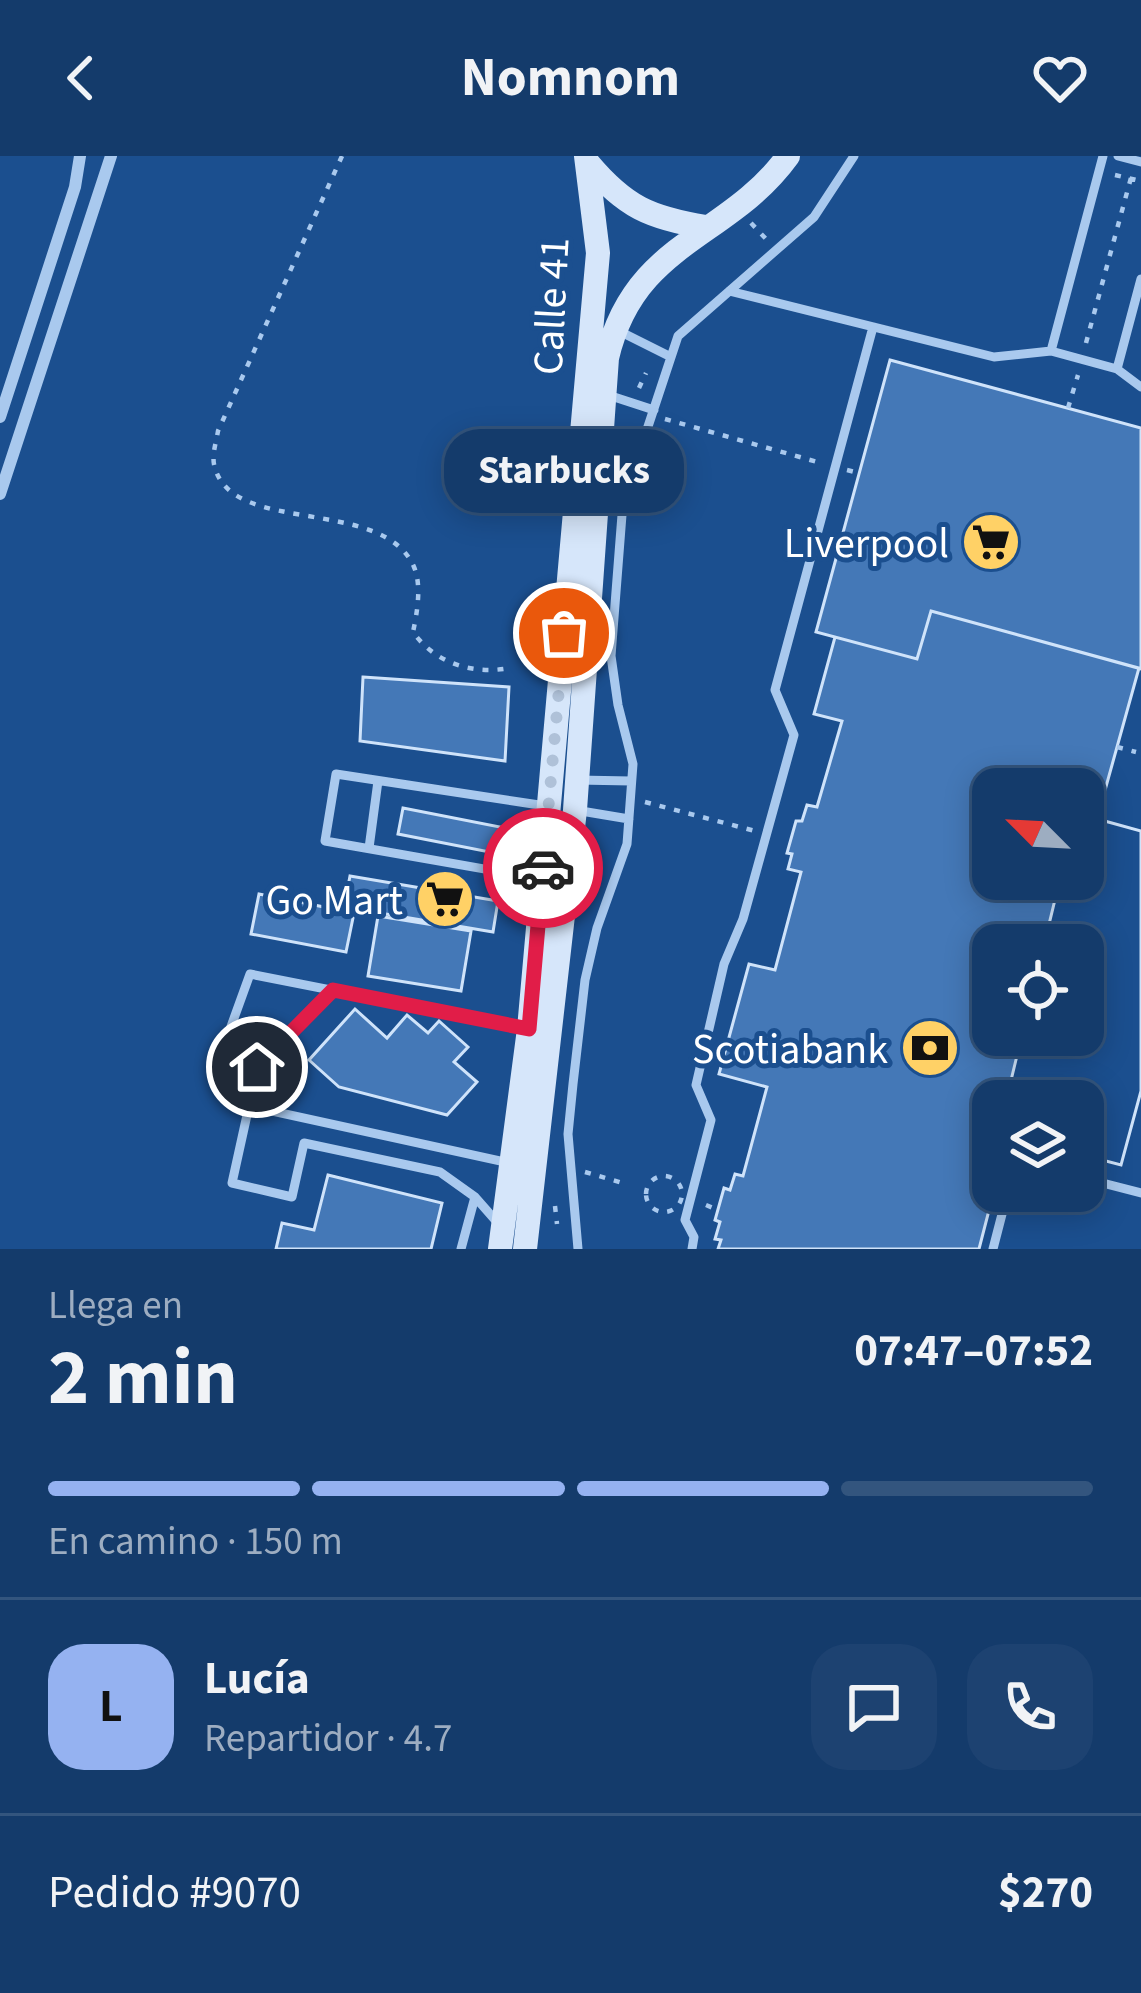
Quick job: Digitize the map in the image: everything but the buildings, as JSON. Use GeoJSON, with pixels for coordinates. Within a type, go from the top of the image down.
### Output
{"type":"FeatureCollection","features":[{"type":"Feature","properties":{"kind":"main road","name":"Calle 41"},"geometry":{"type":"LineString","coordinates":[[603,323],[706,227],[755,193],[788,156]]}},
{"type":"Feature","properties":{"kind":"main road","name":"Calle 41"},"geometry":{"type":"LineString","coordinates":[[501,1238],[529,1029],[548,806],[564,780],[601,445],[595,391],[603,323],[586,159]]}},
{"type":"Feature","properties":{"kind":"main road"},"geometry":{"type":"LineString","coordinates":[[586,159],[626,203],[664,220],[706,227]]}},
{"type":"Feature","properties":{"kind":"main road","name":"Calle 41"},"geometry":{"type":"LineString","coordinates":[[525,1249],[575,810],[564,780],[582,422],[595,391]]}},
{"type":"Feature","properties":{"kind":"street"},"geometry":{"type":"LineString","coordinates":[[0,417],[6,377],[75,187],[80,156]]}},
{"type":"Feature","properties":{"kind":"street"},"geometry":{"type":"LineString","coordinates":[[0,494],[111,156]]}},
{"type":"Feature","properties":{"kind":"lane"},"geometry":{"type":"LineString","coordinates":[[578,1249],[568,1134],[583,996],[597,928],[627,844],[633,764],[617,705],[611,656],[623,502],[678,336],[814,217],[854,156]]}},
{"type":"Feature","properties":{"kind":"lane"},"geometry":{"type":"LineString","coordinates":[[1051,351],[1103,156]]}},
{"type":"Feature","properties":{"kind":"lane"},"geometry":{"type":"LineString","coordinates":[[1118,156],[1138,162]]}},
{"type":"Feature","properties":{"kind":"lane"},"geometry":{"type":"LineString","coordinates":[[1117,369],[1141,279]]}},
{"type":"Feature","properties":{"kind":"lane"},"geometry":{"type":"LineString","coordinates":[[729,291],[994,357],[1051,351],[1117,369],[1141,387]]}},
{"type":"Feature","properties":{"kind":"lane"},"geometry":{"type":"LineString","coordinates":[[603,323],[671,357]]}},
{"type":"Feature","properties":{"kind":"lane"},"geometry":{"type":"LineString","coordinates":[[692,1249],[694,1237],[685,1220],[711,1120],[696,1085],[724,964],[743,919],[794,735],[775,690],[873,327]]}},
{"type":"Feature","properties":{"kind":"lane"},"geometry":{"type":"LineString","coordinates":[[595,391],[654,410]]}},
{"type":"Feature","properties":{"kind":"lane"},"geometry":{"type":"LineString","coordinates":[[582,422],[631,479]]}},
{"type":"Feature","properties":{"kind":"lane"},"geometry":{"type":"LineString","coordinates":[[542,879],[325,841],[336,775],[629,818]]}},
{"type":"Feature","properties":{"kind":"lane"},"geometry":{"type":"LineString","coordinates":[[564,780],[631,782]]}},
{"type":"Feature","properties":{"kind":"lane"},"geometry":{"type":"LineString","coordinates":[[369,848],[378,781]]}},
{"type":"Feature","properties":{"kind":"lane"},"geometry":{"type":"LineString","coordinates":[[333,990],[257,1067],[220,1057],[250,974],[333,990],[529,1029]]}},
{"type":"Feature","properties":{"kind":"lane"},"geometry":{"type":"LineString","coordinates":[[501,1238],[475,1197],[440,1172],[304,1143],[292,1197],[232,1183],[249,1106],[510,1163]]}},
{"type":"Feature","properties":{"kind":"lane"},"geometry":{"type":"LineString","coordinates":[[1104,1183],[1141,1193]]}},
{"type":"Feature","properties":{"kind":"lane"},"geometry":{"type":"LineString","coordinates":[[461,1249],[475,1197]]}},
{"type":"Feature","properties":{"kind":"lane"},"geometry":{"type":"LineString","coordinates":[[993,1249],[1003,1212]]}},
{"type":"Feature","properties":{"kind":"path"},"geometry":{"type":"LineString","coordinates":[[342,156],[218,431],[213,463],[220,482],[243,500],[373,531],[397,544],[415,569],[418,605],[413,632],[425,649],[453,665],[492,671],[509,668]]}},
{"type":"Feature","properties":{"kind":"path"},"geometry":{"type":"LineString","coordinates":[[1087,343],[1138,162]]}},
{"type":"Feature","properties":{"kind":"path"},"geometry":{"type":"LineString","coordinates":[[1105,178],[1110,174],[1141,182]]}},
{"type":"Feature","properties":{"kind":"path"},"geometry":{"type":"LineString","coordinates":[[751,223],[766,239]]}},
{"type":"Feature","properties":{"kind":"path"},"geometry":{"type":"LineString","coordinates":[[1068,408],[1081,364]]}},
{"type":"Feature","properties":{"kind":"path"},"geometry":{"type":"LineString","coordinates":[[639,388],[646,373]]}},
{"type":"Feature","properties":{"kind":"path"},"geometry":{"type":"LineString","coordinates":[[665,419],[821,463]]}},
{"type":"Feature","properties":{"kind":"path"},"geometry":{"type":"LineString","coordinates":[[847,470],[859,473]]}},
{"type":"Feature","properties":{"kind":"path"},"geometry":{"type":"LineString","coordinates":[[1117,748],[1136,752]]}},
{"type":"Feature","properties":{"kind":"path"},"geometry":{"type":"LineString","coordinates":[[645,802],[755,831]]}},
{"type":"Feature","properties":{"kind":"path"},"geometry":{"type":"LineString","coordinates":[[583,1171],[626,1184]]}},
{"type":"Feature","properties":{"kind":"path"},"geometry":{"type":"LineString","coordinates":[[670,1176],[679,1183],[683,1194],[676,1209],[665,1213],[650,1206],[646,1190],[653,1180],[670,1176]]}},
{"type":"Feature","properties":{"kind":"path"},"geometry":{"type":"LineString","coordinates":[[706,1205],[718,1210]]}},
{"type":"Feature","properties":{"kind":"way so far"},"geometry":{"type":"LineString","coordinates":[[543,868],[564,633]]}},
{"type":"Feature","properties":{"kind":"place","name":"Liverpool"},"geometry":{"type":"Point","coordinates":[991,542]}},
{"type":"Feature","properties":{"kind":"place","name":"Starbucks"},"geometry":{"type":"Point","coordinates":[564,633]}},
{"type":"Feature","properties":{"kind":"place","name":"Go Mart"},"geometry":{"type":"Point","coordinates":[445,899]}},
{"type":"Feature","properties":{"kind":"place","name":"Scotiabank"},"geometry":{"type":"Point","coordinates":[930,1048]}},
{"type":"Feature","properties":{"kind":"route"},"geometry":{"type":"LineString","coordinates":[[257,1067],[333,990],[529,1029],[543,868]]}}]}
